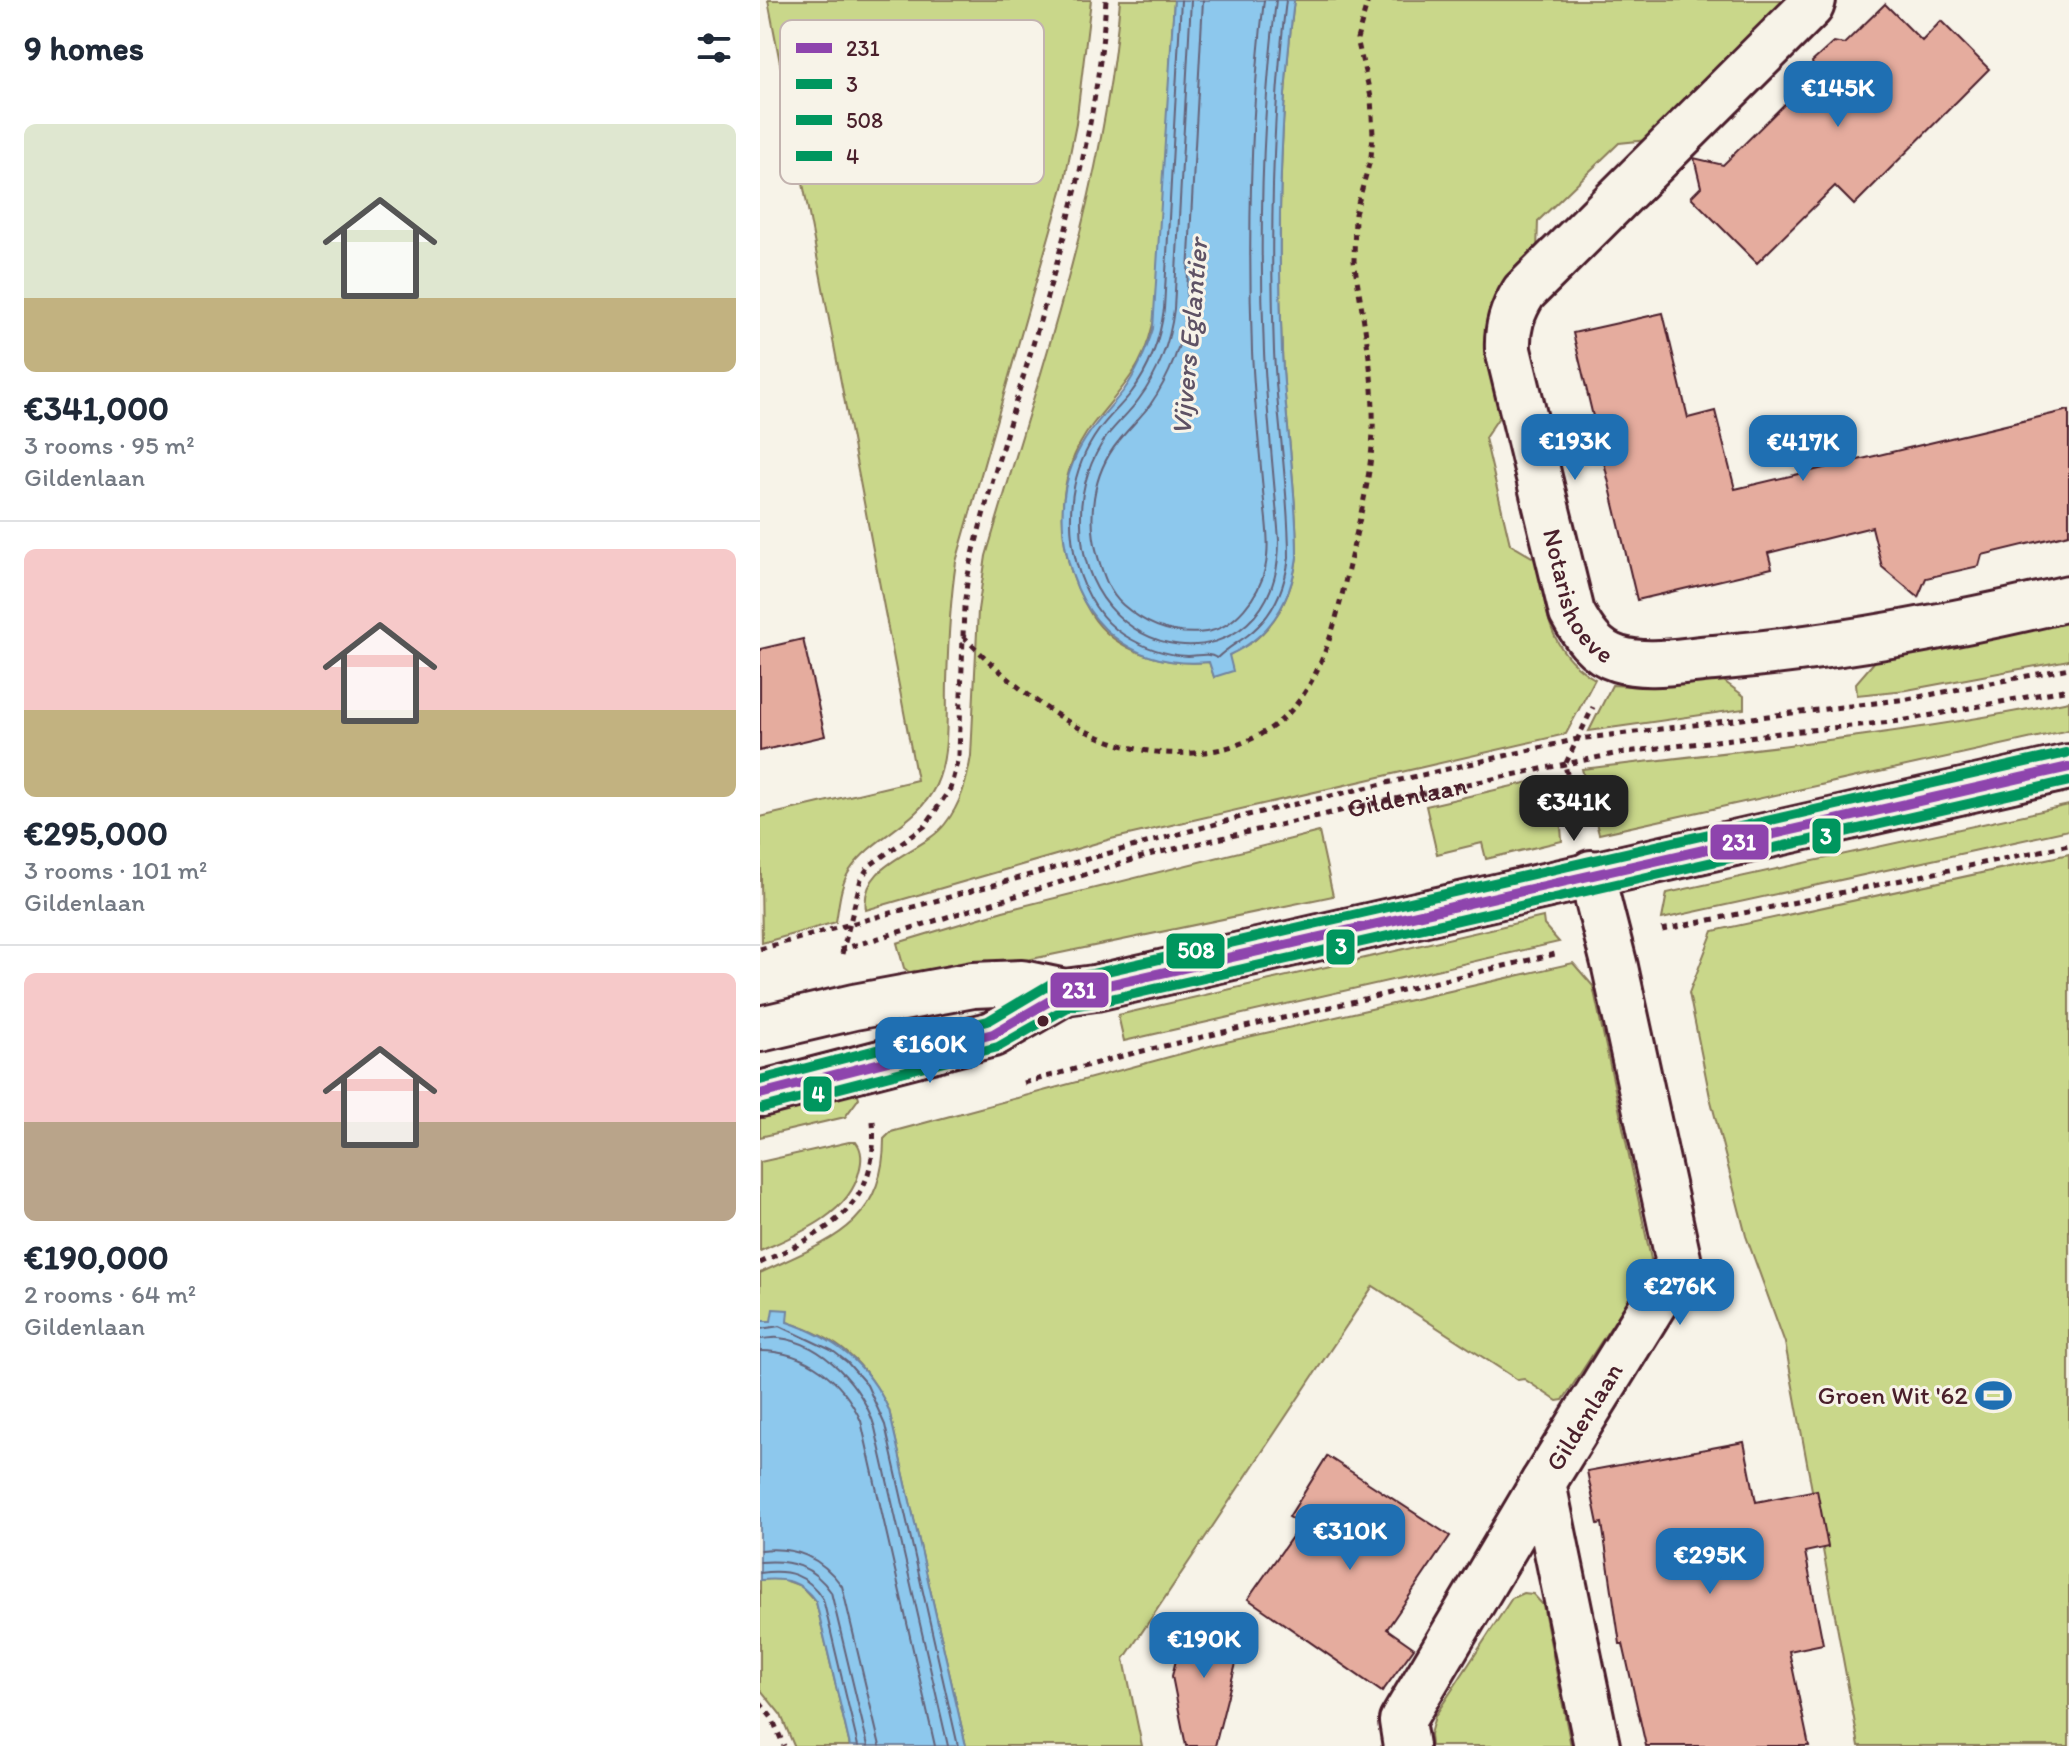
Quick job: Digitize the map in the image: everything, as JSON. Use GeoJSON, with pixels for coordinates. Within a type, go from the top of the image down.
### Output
{"type":"FeatureCollection","features":[{"type":"Feature","properties":{"kind":"street","name":"Notarishoeve"},"geometry":{"type":"LineString","coordinates":[[1813,0],[1811,6],[1524,292],[1514,308],[1507,329],[1508,350],[1572,613],[1582,631],[1598,649],[1616,659],[1641,664],[1871,640],[2069,598]]}},
{"type":"Feature","properties":{"kind":"street"},"geometry":{"type":"LineString","coordinates":[[760,1029],[854,1007],[973,985],[1022,983],[1065,992],[1110,985],[1591,873],[2069,767]]}},
{"type":"Feature","properties":{"kind":"street","name":"Gildenlaan"},"geometry":{"type":"LineString","coordinates":[[1406,1746],[1402,1721],[1543,1483],[1679,1263],[1609,941],[1591,873]]}},
{"type":"Feature","properties":{"kind":"street"},"geometry":{"type":"LineString","coordinates":[[760,1094],[993,1034],[1065,992]]}},
{"type":"Feature","properties":{"kind":"street","name":"Gildenlaan"},"geometry":{"type":"LineString","coordinates":[[1543,1483],[1597,1746]]}},
{"type":"Feature","properties":{"kind":"path"},"geometry":{"type":"LineString","coordinates":[[841,950],[861,879],[869,866],[925,826],[950,789],[959,755],[964,607],[973,553],[1085,157],[1106,0]]}},
{"type":"Feature","properties":{"kind":"path"},"geometry":{"type":"LineString","coordinates":[[963,636],[1001,674],[1053,714],[1107,740],[1155,752],[1179,755],[1246,741],[1274,726],[1308,688],[1327,645],[1347,575],[1372,441],[1373,412],[1353,236],[1373,135],[1371,97],[1357,39],[1368,0]]}},
{"type":"Feature","properties":{"kind":"path"},"geometry":{"type":"LineString","coordinates":[[760,949],[1248,815],[1578,739],[1908,699],[2069,668]]}},
{"type":"Feature","properties":{"kind":"path","name":"Gildenlaan"},"geometry":{"type":"LineString","coordinates":[[827,953],[1152,854],[1366,805],[1619,753],[1901,721],[2069,689]]}},
{"type":"Feature","properties":{"kind":"path"},"geometry":{"type":"LineString","coordinates":[[1022,1084],[1126,1055],[1609,941],[2069,845]]}},
{"type":"Feature","properties":{"kind":"path"},"geometry":{"type":"LineString","coordinates":[[859,1128],[888,1121]]}},
{"type":"Feature","properties":{"kind":"path"},"geometry":{"type":"LineString","coordinates":[[760,1263],[812,1236],[850,1209],[866,1185],[872,1163],[873,1125]]}},
{"type":"Feature","properties":{"kind":"path"},"geometry":{"type":"LineString","coordinates":[[760,1703],[772,1718],[784,1746]]}},
{"type":"Feature","properties":{"kind":"green space"},"geometry":{"type":"Polygon","coordinates":[[[768,0],[1091,0],[1076,124],[1064,184],[956,562],[949,637],[946,735],[936,785],[918,810],[871,848],[850,870],[842,889],[836,922],[762,943],[760,817],[917,780],[803,184],[1044,184],[1044,20],[780,20],[780,63],[768,0]]]}},
{"type":"Feature","properties":{"kind":"green space"},"geometry":{"type":"Polygon","coordinates":[[[1120,0],[1174,0],[1156,308],[1141,359],[1126,384],[1093,424],[1079,446],[1070,469],[1064,493],[1065,543],[1079,592],[1091,614],[1114,639],[1160,659],[1209,662],[1214,677],[1228,656],[1255,640],[1272,623],[1289,592],[1297,557],[1282,352],[1280,264],[1283,132],[1294,0],[1787,0],[1648,140],[1619,143],[1538,221],[1537,252],[1507,282],[1492,307],[1486,337],[1487,352],[1501,414],[1485,438],[1510,544],[1537,560],[1551,628],[1567,655],[1595,679],[1566,734],[1111,839],[866,910],[866,894],[872,881],[894,860],[935,834],[945,824],[965,783],[971,756],[978,610],[986,556],[1048,350],[1085,212],[1112,71],[1120,0]]]}},
{"type":"Feature","properties":{"kind":"green space"},"geometry":{"type":"Polygon","coordinates":[[[2069,620],[2069,660],[1907,690],[1857,695],[1856,683],[1876,660],[2069,620]]]}},
{"type":"Feature","properties":{"kind":"green space"},"geometry":{"type":"Polygon","coordinates":[[[1721,679],[1744,696],[1744,709],[1589,731],[1612,685],[1645,687],[1721,679]]]}},
{"type":"Feature","properties":{"kind":"green space"},"geometry":{"type":"Polygon","coordinates":[[[2069,701],[2069,730],[1599,834],[1582,769],[1887,732],[2069,701]]]}},
{"type":"Feature","properties":{"kind":"green space"},"geometry":{"type":"Polygon","coordinates":[[[1543,779],[1560,810],[1562,841],[1486,859],[1482,843],[1437,854],[1426,806],[1543,779]]]}},
{"type":"Feature","properties":{"kind":"green space"},"geometry":{"type":"Polygon","coordinates":[[[2069,805],[2069,830],[1662,919],[1667,893],[2069,805]]]}},
{"type":"Feature","properties":{"kind":"green space"},"geometry":{"type":"Polygon","coordinates":[[[1319,832],[1333,896],[1027,960],[909,972],[904,968],[897,943],[1003,911],[1319,832]]]}},
{"type":"Feature","properties":{"kind":"green space"},"geometry":{"type":"Polygon","coordinates":[[[2069,854],[2069,1746],[1859,1746],[1785,1343],[1746,1236],[1710,1097],[1689,993],[1713,931],[2069,854]]]}},
{"type":"Feature","properties":{"kind":"green space"},"geometry":{"type":"Polygon","coordinates":[[[1543,917],[1544,925],[1559,942],[1124,1041],[1118,1015],[1543,917]]]}},
{"type":"Feature","properties":{"kind":"green space"},"geometry":{"type":"Polygon","coordinates":[[[1573,963],[1593,986],[1651,1259],[1646,1273],[1563,1400],[1557,1401],[1524,1379],[1518,1380],[1373,1286],[1124,1659],[1142,1746],[966,1746],[889,1410],[860,1365],[836,1344],[787,1322],[787,1310],[779,1310],[772,1321],[760,1321],[760,1273],[829,1239],[848,1227],[863,1211],[874,1192],[881,1168],[884,1139],[891,1132],[1217,1044],[1573,963]]]}},
{"type":"Feature","properties":{"kind":"green space"},"geometry":{"type":"Polygon","coordinates":[[[856,1088],[859,1098],[845,1117],[760,1137],[760,1111],[856,1088]]]}},
{"type":"Feature","properties":{"kind":"green space"},"geometry":{"type":"Polygon","coordinates":[[[856,1142],[861,1160],[853,1187],[844,1200],[819,1222],[760,1251],[760,1162],[856,1142]]]}},
{"type":"Feature","properties":{"kind":"green space"},"geometry":{"type":"Polygon","coordinates":[[[779,1578],[801,1586],[816,1602],[850,1746],[794,1746],[781,1715],[760,1689],[760,1580],[779,1578]]]}},
{"type":"Feature","properties":{"kind":"green space"},"geometry":{"type":"Polygon","coordinates":[[[1523,1593],[1533,1594],[1543,1605],[1571,1746],[1431,1746],[1430,1734],[1435,1716],[1512,1598],[1523,1593]]]}},
{"type":"Feature","properties":{"kind":"water","name":"Vijvers Eglantier"},"geometry":{"type":"Polygon","coordinates":[[[1174,0],[1294,0],[1283,132],[1280,264],[1282,352],[1297,557],[1290,588],[1276,616],[1256,638],[1229,655],[1233,671],[1214,677],[1209,662],[1156,658],[1114,637],[1083,600],[1073,577],[1063,527],[1063,504],[1074,460],[1090,432],[1133,376],[1153,329],[1174,0]]]}},
{"type":"Feature","properties":{"kind":"water"},"geometry":{"type":"Polygon","coordinates":[[[773,1309],[788,1310],[787,1322],[820,1336],[848,1355],[871,1379],[889,1410],[966,1746],[850,1746],[816,1602],[792,1582],[760,1580],[760,1321],[771,1321],[773,1309]]]}},
{"type":"Feature","properties":{"kind":"building"},"geometry":{"type":"Polygon","coordinates":[[[1885,4],[1922,41],[1941,21],[1989,69],[1854,205],[1835,186],[1757,263],[1691,197],[1701,187],[1694,158],[1723,165],[1815,74],[1812,62],[1834,42],[1844,44],[1885,4]]]}},
{"type":"Feature","properties":{"kind":"building"},"geometry":{"type":"Polygon","coordinates":[[[1663,313],[1688,418],[1715,411],[1735,489],[2069,410],[2069,534],[1982,555],[1979,566],[1926,578],[1918,597],[1882,567],[1872,527],[1768,553],[1772,568],[1637,600],[1573,333],[1663,313]]]}},
{"type":"Feature","properties":{"kind":"building"},"geometry":{"type":"Polygon","coordinates":[[[803,639],[825,736],[760,751],[760,649],[803,639]]]}},
{"type":"Feature","properties":{"kind":"building"},"geometry":{"type":"Polygon","coordinates":[[[1744,1442],[1756,1502],[1817,1490],[1828,1547],[1805,1552],[1823,1644],[1789,1651],[1809,1746],[1646,1746],[1623,1644],[1620,1644],[1602,1523],[1598,1524],[1587,1471],[1744,1442]]]}},
{"type":"Feature","properties":{"kind":"building"},"geometry":{"type":"Polygon","coordinates":[[[1327,1456],[1450,1536],[1387,1629],[1414,1648],[1382,1692],[1248,1599],[1301,1524],[1289,1517],[1327,1456]]]}},
{"type":"Feature","properties":{"kind":"building"},"geometry":{"type":"Polygon","coordinates":[[[1186,1620],[1243,1636],[1215,1746],[1186,1746],[1172,1676],[1186,1620]]]}},
{"type":"Feature","properties":{"kind":"transit line","name":"508"},"geometry":{"type":"LineString","coordinates":[[760,1080],[988,1021],[1059,979],[1093,974],[2066,753]]}},
{"type":"Feature","properties":{"kind":"transit line","name":"231"},"geometry":{"type":"LineString","coordinates":[[760,1094],[993,1034],[1065,992],[1095,988],[2069,767]]}},
{"type":"Feature","properties":{"kind":"transit line","name":"3"},"geometry":{"type":"LineString","coordinates":[[1098,1002],[2069,781]]}},
{"type":"Feature","properties":{"kind":"transit line","name":"4"},"geometry":{"type":"LineString","coordinates":[[763,1108],[998,1047],[1070,1006],[1097,1002]]}},
{"type":"Feature","properties":{"kind":"place","name":"Groen Wit '62"},"geometry":{"type":"Point","coordinates":[1994,1395]}}]}
